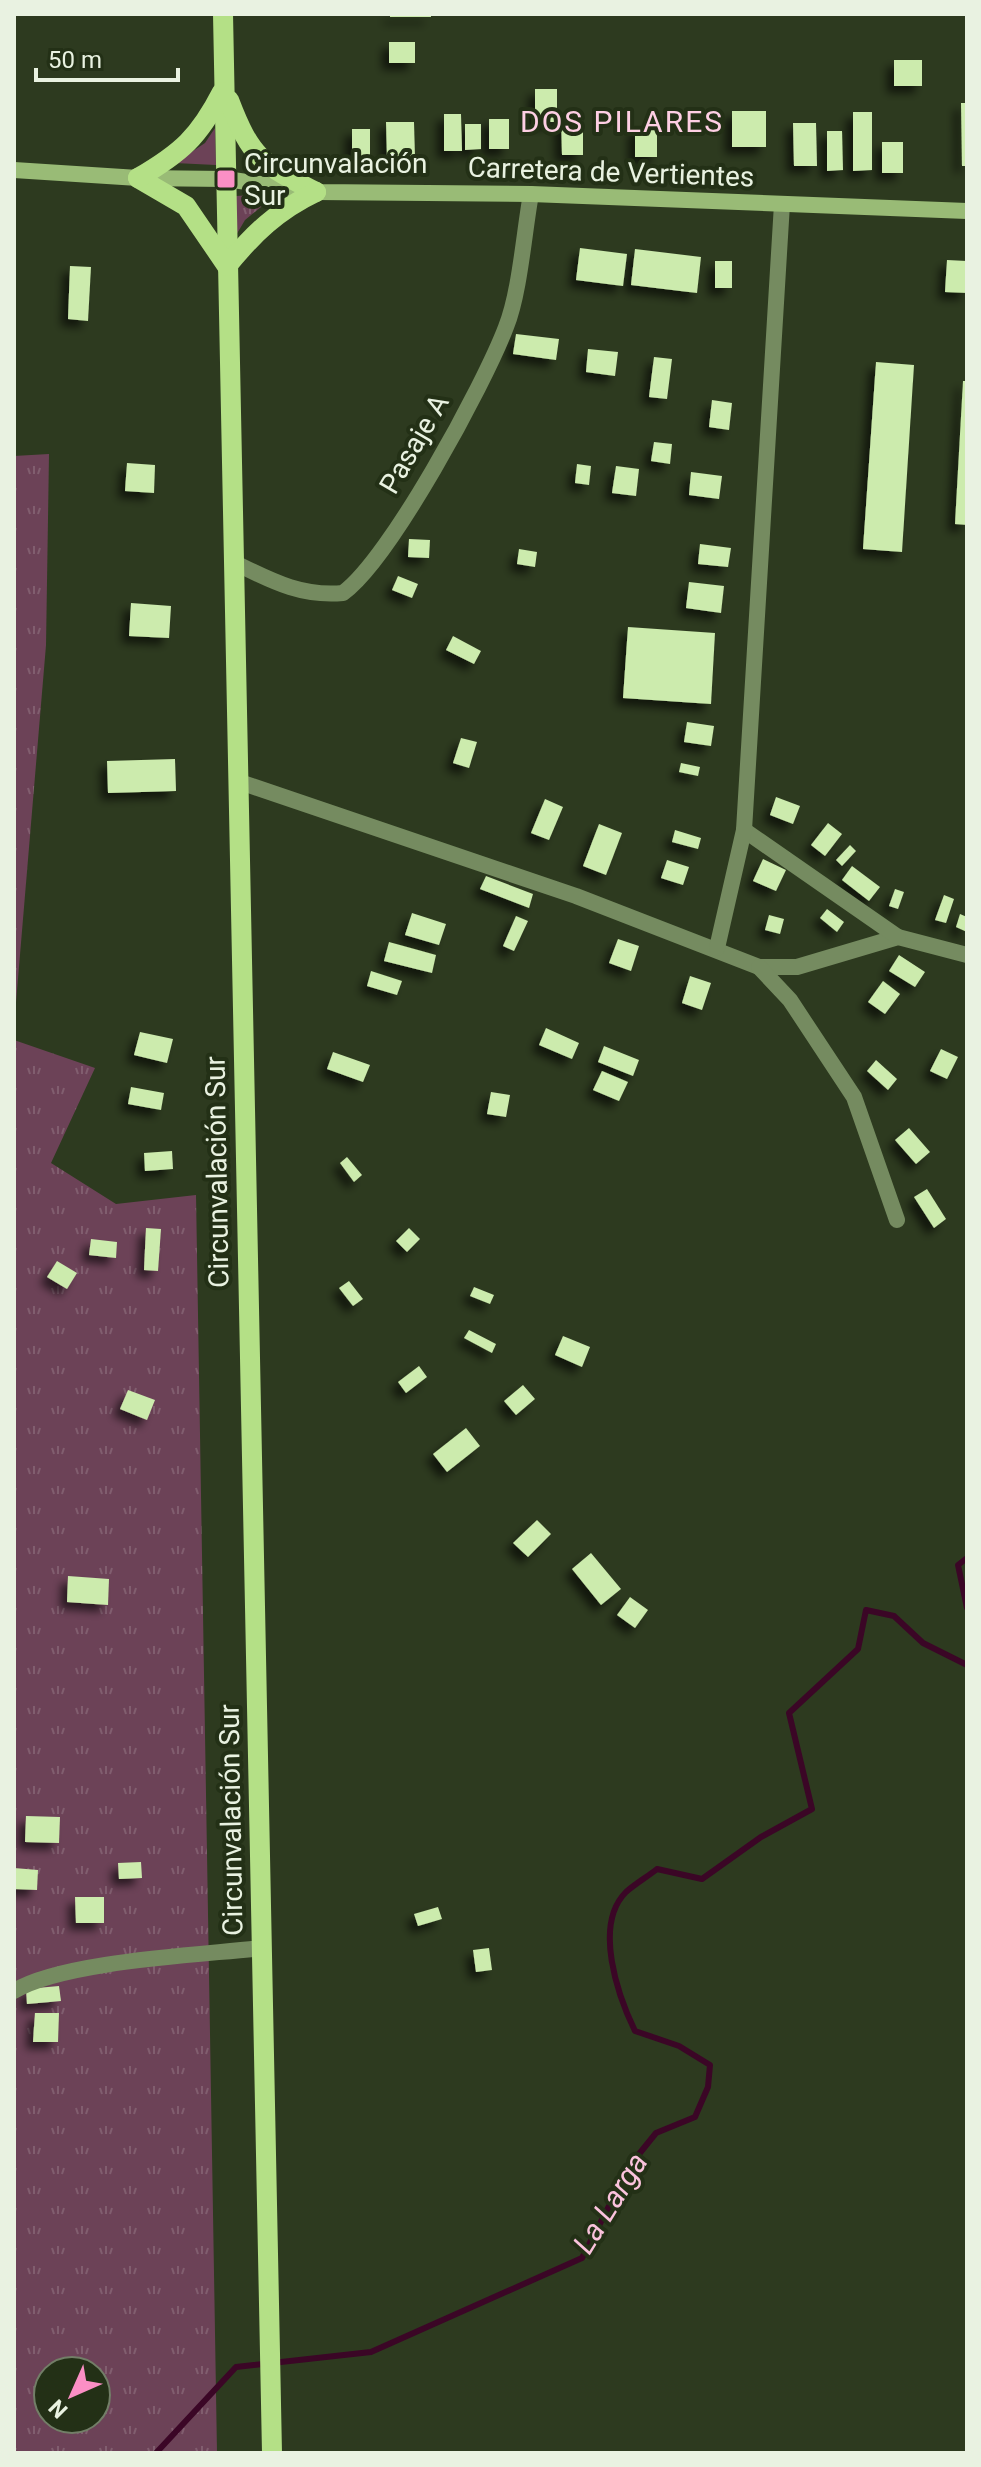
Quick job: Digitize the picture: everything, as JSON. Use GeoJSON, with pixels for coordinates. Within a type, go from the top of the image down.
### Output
{"type":"FeatureCollection","features":[{"type":"Feature","properties":{"kind":"main road","name":"Circunvalación Sur"},"geometry":{"type":"LineString","coordinates":[[223,14],[272,2453]]}},
{"type":"Feature","properties":{"kind":"main road"},"geometry":{"type":"LineString","coordinates":[[224,89],[204,128],[178,155],[138,178],[186,206],[227,266],[264,224],[289,204],[316,192]]}},
{"type":"Feature","properties":{"kind":"main road"},"geometry":{"type":"LineString","coordinates":[[224,89],[251,150],[271,169],[316,192]]}},
{"type":"Feature","properties":{"kind":"main road","name":"Carretera de Vertientes"},"geometry":{"type":"LineString","coordinates":[[14,170],[138,178],[226,179],[316,192],[531,194],[967,211]]}},
{"type":"Feature","properties":{"kind":"street","name":"Pasaje A"},"geometry":{"type":"LineString","coordinates":[[233,562],[290,590],[325,594],[343,593],[376,558],[445,446],[507,325],[531,194]]}},
{"type":"Feature","properties":{"kind":"street"},"geometry":{"type":"LineString","coordinates":[[717,948],[744,830],[782,204]]}},
{"type":"Feature","properties":{"kind":"street"},"geometry":{"type":"LineString","coordinates":[[237,781],[576,896],[717,948],[759,967],[790,1000],[854,1097],[897,1220]]}},
{"type":"Feature","properties":{"kind":"street"},"geometry":{"type":"LineString","coordinates":[[744,830],[898,937],[967,955]]}},
{"type":"Feature","properties":{"kind":"street"},"geometry":{"type":"LineString","coordinates":[[759,967],[797,967],[898,937]]}},
{"type":"Feature","properties":{"kind":"street"},"geometry":{"type":"LineString","coordinates":[[14,1991],[31,1980],[105,1966],[262,1948]]}},
{"type":"Feature","properties":{"kind":"green space"},"geometry":{"type":"Polygon","coordinates":[[[215,128],[216,165],[175,163],[205,143],[215,128]]]}},
{"type":"Feature","properties":{"kind":"green space"},"geometry":{"type":"Polygon","coordinates":[[[277,194],[245,220],[235,237],[236,196],[277,194]]]}},
{"type":"Feature","properties":{"kind":"green space"},"geometry":{"type":"Polygon","coordinates":[[[49,454],[46,645],[14,1026],[14,456],[49,454]]]}},
{"type":"Feature","properties":{"kind":"green space"},"geometry":{"type":"Polygon","coordinates":[[[14,1040],[95,1068],[51,1163],[116,1204],[196,1195],[217,2453],[14,2453],[14,1040]]]}},
{"type":"Feature","properties":{"kind":"building"},"geometry":{"type":"Polygon","coordinates":[[[390,14],[431,14],[431,17],[390,17],[390,14]]]}},
{"type":"Feature","properties":{"kind":"building"},"geometry":{"type":"Polygon","coordinates":[[[389,42],[415,42],[415,63],[389,63],[389,42]]]}},
{"type":"Feature","properties":{"kind":"building"},"geometry":{"type":"Polygon","coordinates":[[[894,60],[922,60],[922,86],[894,86],[894,60]]]}},
{"type":"Feature","properties":{"kind":"building"},"geometry":{"type":"Polygon","coordinates":[[[535,89],[557,89],[557,122],[535,122],[535,89]]]}},
{"type":"Feature","properties":{"kind":"building"},"geometry":{"type":"Polygon","coordinates":[[[961,103],[967,103],[967,166],[962,166],[961,103]]]}},
{"type":"Feature","properties":{"kind":"building"},"geometry":{"type":"Polygon","coordinates":[[[732,111],[766,111],[766,147],[732,147],[732,111]]]}},
{"type":"Feature","properties":{"kind":"building"},"geometry":{"type":"Polygon","coordinates":[[[853,112],[872,112],[872,170],[853,171],[853,112]]]}},
{"type":"Feature","properties":{"kind":"building"},"geometry":{"type":"Polygon","coordinates":[[[444,114],[461,114],[462,151],[444,151],[444,114]]]}},
{"type":"Feature","properties":{"kind":"building"},"geometry":{"type":"Polygon","coordinates":[[[561,114],[583,114],[583,155],[562,155],[561,114]]]}},
{"type":"Feature","properties":{"kind":"building"},"geometry":{"type":"Polygon","coordinates":[[[489,119],[509,119],[509,149],[489,149],[489,119]]]}},
{"type":"Feature","properties":{"kind":"building"},"geometry":{"type":"Polygon","coordinates":[[[386,122],[414,122],[415,157],[387,157],[386,122]]]}},
{"type":"Feature","properties":{"kind":"building"},"geometry":{"type":"Polygon","coordinates":[[[793,123],[816,123],[817,166],[794,166],[793,123]]]}},
{"type":"Feature","properties":{"kind":"building"},"geometry":{"type":"Polygon","coordinates":[[[465,124],[481,124],[481,149],[465,150],[465,124]]]}},
{"type":"Feature","properties":{"kind":"building"},"geometry":{"type":"Polygon","coordinates":[[[635,127],[657,127],[657,157],[635,157],[635,127]]]}},
{"type":"Feature","properties":{"kind":"building"},"geometry":{"type":"Polygon","coordinates":[[[352,129],[370,129],[370,159],[352,159],[352,129]]]}},
{"type":"Feature","properties":{"kind":"building"},"geometry":{"type":"Polygon","coordinates":[[[827,131],[842,131],[843,170],[827,171],[827,131]]]}},
{"type":"Feature","properties":{"kind":"building"},"geometry":{"type":"Polygon","coordinates":[[[882,142],[903,142],[903,173],[882,173],[882,142]]]}},
{"type":"Feature","properties":{"kind":"building"},"geometry":{"type":"Polygon","coordinates":[[[580,248],[627,254],[623,286],[576,280],[580,248]]]}},
{"type":"Feature","properties":{"kind":"building"},"geometry":{"type":"Polygon","coordinates":[[[635,249],[701,257],[697,293],[631,285],[635,249]]]}},
{"type":"Feature","properties":{"kind":"building"},"geometry":{"type":"Polygon","coordinates":[[[947,260],[967,261],[967,293],[945,292],[947,260]]]}},
{"type":"Feature","properties":{"kind":"building"},"geometry":{"type":"Polygon","coordinates":[[[715,261],[732,261],[732,288],[715,288],[715,261]]]}},
{"type":"Feature","properties":{"kind":"building"},"geometry":{"type":"Polygon","coordinates":[[[70,266],[91,267],[88,321],[68,319],[70,266]]]}},
{"type":"Feature","properties":{"kind":"building"},"geometry":{"type":"Polygon","coordinates":[[[516,334],[559,339],[556,360],[513,354],[516,334]]]}},
{"type":"Feature","properties":{"kind":"building"},"geometry":{"type":"Polygon","coordinates":[[[588,349],[618,352],[615,376],[586,372],[588,349]]]}},
{"type":"Feature","properties":{"kind":"building"},"geometry":{"type":"Polygon","coordinates":[[[654,357],[672,359],[667,399],[649,397],[654,357]]]}},
{"type":"Feature","properties":{"kind":"building"},"geometry":{"type":"Polygon","coordinates":[[[876,362],[914,365],[902,552],[863,549],[876,362]]]}},
{"type":"Feature","properties":{"kind":"building"},"geometry":{"type":"Polygon","coordinates":[[[963,381],[967,381],[967,525],[955,524],[963,381]]]}},
{"type":"Feature","properties":{"kind":"building"},"geometry":{"type":"Polygon","coordinates":[[[712,400],[732,403],[729,430],[709,427],[712,400]]]}},
{"type":"Feature","properties":{"kind":"building"},"geometry":{"type":"Polygon","coordinates":[[[654,442],[672,444],[670,464],[651,461],[654,442]]]}},
{"type":"Feature","properties":{"kind":"building"},"geometry":{"type":"Polygon","coordinates":[[[127,463],[155,465],[154,493],[125,491],[127,463]]]}},
{"type":"Feature","properties":{"kind":"building"},"geometry":{"type":"Polygon","coordinates":[[[577,464],[591,466],[589,485],[575,483],[577,464]]]}},
{"type":"Feature","properties":{"kind":"building"},"geometry":{"type":"Polygon","coordinates":[[[616,466],[639,469],[636,496],[612,493],[616,466]]]}},
{"type":"Feature","properties":{"kind":"building"},"geometry":{"type":"Polygon","coordinates":[[[691,472],[722,476],[719,499],[689,495],[691,472]]]}},
{"type":"Feature","properties":{"kind":"building"},"geometry":{"type":"Polygon","coordinates":[[[409,539],[430,540],[429,558],[408,557],[409,539]]]}},
{"type":"Feature","properties":{"kind":"building"},"geometry":{"type":"Polygon","coordinates":[[[700,544],[731,548],[728,567],[698,564],[700,544]]]}},
{"type":"Feature","properties":{"kind":"building"},"geometry":{"type":"Polygon","coordinates":[[[519,549],[537,552],[535,567],[517,564],[519,549]]]}},
{"type":"Feature","properties":{"kind":"building"},"geometry":{"type":"Polygon","coordinates":[[[398,576],[418,584],[412,598],[392,590],[398,576]]]}},
{"type":"Feature","properties":{"kind":"building"},"geometry":{"type":"Polygon","coordinates":[[[689,582],[724,586],[721,613],[686,608],[689,582]]]}},
{"type":"Feature","properties":{"kind":"building"},"geometry":{"type":"Polygon","coordinates":[[[131,603],[171,606],[169,638],[129,636],[131,603]]]}},
{"type":"Feature","properties":{"kind":"building"},"geometry":{"type":"Polygon","coordinates":[[[628,627],[715,633],[711,704],[623,698],[628,627]]]}},
{"type":"Feature","properties":{"kind":"building"},"geometry":{"type":"Polygon","coordinates":[[[453,636],[481,651],[474,664],[446,650],[453,636]]]}},
{"type":"Feature","properties":{"kind":"building"},"geometry":{"type":"Polygon","coordinates":[[[687,722],[714,726],[711,746],[684,742],[687,722]]]}},
{"type":"Feature","properties":{"kind":"building"},"geometry":{"type":"Polygon","coordinates":[[[461,738],[477,742],[469,768],[453,763],[461,738]]]}},
{"type":"Feature","properties":{"kind":"building"},"geometry":{"type":"Polygon","coordinates":[[[175,759],[176,791],[108,793],[107,761],[175,759]]]}},
{"type":"Feature","properties":{"kind":"building"},"geometry":{"type":"Polygon","coordinates":[[[681,763],[700,767],[698,776],[679,772],[681,763]]]}},
{"type":"Feature","properties":{"kind":"building"},"geometry":{"type":"Polygon","coordinates":[[[776,797],[800,806],[793,824],[770,815],[776,797]]]}},
{"type":"Feature","properties":{"kind":"building"},"geometry":{"type":"Polygon","coordinates":[[[545,799],[563,807],[549,840],[531,833],[545,799]]]}},
{"type":"Feature","properties":{"kind":"building"},"geometry":{"type":"Polygon","coordinates":[[[828,823],[842,834],[825,856],[811,845],[828,823]]]}},
{"type":"Feature","properties":{"kind":"building"},"geometry":{"type":"Polygon","coordinates":[[[599,824],[622,833],[606,875],[583,866],[599,824]]]}},
{"type":"Feature","properties":{"kind":"building"},"geometry":{"type":"Polygon","coordinates":[[[675,830],[701,838],[698,849],[672,842],[675,830]]]}},
{"type":"Feature","properties":{"kind":"building"},"geometry":{"type":"Polygon","coordinates":[[[850,845],[856,851],[842,866],[836,860],[850,845]]]}},
{"type":"Feature","properties":{"kind":"building"},"geometry":{"type":"Polygon","coordinates":[[[763,859],[786,870],[776,891],[753,881],[763,859]]]}},
{"type":"Feature","properties":{"kind":"building"},"geometry":{"type":"Polygon","coordinates":[[[667,860],[689,867],[683,885],[661,878],[667,860]]]}},
{"type":"Feature","properties":{"kind":"building"},"geometry":{"type":"Polygon","coordinates":[[[852,866],[880,887],[869,901],[842,880],[852,866]]]}},
{"type":"Feature","properties":{"kind":"building"},"geometry":{"type":"Polygon","coordinates":[[[486,876],[533,894],[529,908],[480,889],[486,876]]]}},
{"type":"Feature","properties":{"kind":"building"},"geometry":{"type":"Polygon","coordinates":[[[895,889],[904,892],[898,909],[889,906],[895,889]]]}},
{"type":"Feature","properties":{"kind":"building"},"geometry":{"type":"Polygon","coordinates":[[[944,895],[954,899],[946,923],[935,920],[944,895]]]}},
{"type":"Feature","properties":{"kind":"building"},"geometry":{"type":"Polygon","coordinates":[[[827,909],[844,922],[837,932],[820,918],[827,909]]]}},
{"type":"Feature","properties":{"kind":"building"},"geometry":{"type":"Polygon","coordinates":[[[412,913],[446,924],[439,945],[405,935],[412,913]]]}},
{"type":"Feature","properties":{"kind":"building"},"geometry":{"type":"Polygon","coordinates":[[[960,914],[967,917],[967,932],[956,927],[960,914]]]}},
{"type":"Feature","properties":{"kind":"building"},"geometry":{"type":"Polygon","coordinates":[[[769,915],[784,919],[780,934],[765,930],[769,915]]]}},
{"type":"Feature","properties":{"kind":"building"},"geometry":{"type":"Polygon","coordinates":[[[516,916],[528,921],[514,951],[503,946],[516,916]]]}},
{"type":"Feature","properties":{"kind":"building"},"geometry":{"type":"Polygon","coordinates":[[[618,939],[639,946],[631,971],[609,963],[618,939]]]}},
{"type":"Feature","properties":{"kind":"building"},"geometry":{"type":"Polygon","coordinates":[[[389,942],[436,955],[432,973],[384,961],[389,942]]]}},
{"type":"Feature","properties":{"kind":"building"},"geometry":{"type":"Polygon","coordinates":[[[899,955],[925,972],[915,987],[889,971],[899,955]]]}},
{"type":"Feature","properties":{"kind":"building"},"geometry":{"type":"Polygon","coordinates":[[[371,971],[402,981],[397,995],[367,986],[371,971]]]}},
{"type":"Feature","properties":{"kind":"building"},"geometry":{"type":"Polygon","coordinates":[[[690,976],[711,983],[702,1010],[682,1003],[690,976]]]}},
{"type":"Feature","properties":{"kind":"building"},"geometry":{"type":"Polygon","coordinates":[[[883,981],[900,994],[885,1014],[868,1002],[883,981]]]}},
{"type":"Feature","properties":{"kind":"building"},"geometry":{"type":"Polygon","coordinates":[[[546,1028],[579,1043],[572,1059],[539,1045],[546,1028]]]}},
{"type":"Feature","properties":{"kind":"building"},"geometry":{"type":"Polygon","coordinates":[[[140,1032],[173,1039],[167,1063],[134,1055],[140,1032]]]}},
{"type":"Feature","properties":{"kind":"building"},"geometry":{"type":"Polygon","coordinates":[[[604,1046],[639,1060],[633,1076],[598,1062],[604,1046]]]}},
{"type":"Feature","properties":{"kind":"building"},"geometry":{"type":"Polygon","coordinates":[[[941,1049],[958,1057],[947,1079],[930,1071],[941,1049]]]}},
{"type":"Feature","properties":{"kind":"building"},"geometry":{"type":"Polygon","coordinates":[[[333,1052],[370,1065],[363,1082],[327,1069],[333,1052]]]}},
{"type":"Feature","properties":{"kind":"building"},"geometry":{"type":"Polygon","coordinates":[[[876,1060],[897,1079],[888,1090],[867,1071],[876,1060]]]}},
{"type":"Feature","properties":{"kind":"building"},"geometry":{"type":"Polygon","coordinates":[[[602,1071],[628,1082],[619,1101],[593,1090],[602,1071]]]}},
{"type":"Feature","properties":{"kind":"building"},"geometry":{"type":"Polygon","coordinates":[[[131,1087],[164,1093],[161,1110],[128,1104],[131,1087]]]}},
{"type":"Feature","properties":{"kind":"building"},"geometry":{"type":"Polygon","coordinates":[[[491,1092],[510,1095],[506,1117],[487,1114],[491,1092]]]}},
{"type":"Feature","properties":{"kind":"building"},"geometry":{"type":"Polygon","coordinates":[[[909,1128],[930,1152],[916,1164],[895,1140],[909,1128]]]}},
{"type":"Feature","properties":{"kind":"building"},"geometry":{"type":"Polygon","coordinates":[[[172,1151],[173,1169],[145,1171],[144,1153],[172,1151]]]}},
{"type":"Feature","properties":{"kind":"building"},"geometry":{"type":"Polygon","coordinates":[[[347,1157],[362,1175],[354,1182],[340,1163],[347,1157]]]}},
{"type":"Feature","properties":{"kind":"building"},"geometry":{"type":"Polygon","coordinates":[[[927,1189],[946,1219],[934,1228],[914,1197],[927,1189]]]}},
{"type":"Feature","properties":{"kind":"building"},"geometry":{"type":"Polygon","coordinates":[[[146,1228],[161,1229],[158,1271],[144,1270],[146,1228]]]}},
{"type":"Feature","properties":{"kind":"building"},"geometry":{"type":"Polygon","coordinates":[[[409,1228],[420,1239],[407,1252],[396,1241],[409,1228]]]}},
{"type":"Feature","properties":{"kind":"building"},"geometry":{"type":"Polygon","coordinates":[[[91,1239],[117,1242],[116,1258],[89,1255],[91,1239]]]}},
{"type":"Feature","properties":{"kind":"building"},"geometry":{"type":"Polygon","coordinates":[[[57,1261],[77,1273],[67,1289],[47,1277],[57,1261]]]}},
{"type":"Feature","properties":{"kind":"building"},"geometry":{"type":"Polygon","coordinates":[[[349,1281],[363,1299],[353,1306],[339,1288],[349,1281]]]}},
{"type":"Feature","properties":{"kind":"building"},"geometry":{"type":"Polygon","coordinates":[[[474,1287],[494,1295],[490,1304],[470,1296],[474,1287]]]}},
{"type":"Feature","properties":{"kind":"building"},"geometry":{"type":"Polygon","coordinates":[[[469,1330],[496,1344],[492,1353],[464,1338],[469,1330]]]}},
{"type":"Feature","properties":{"kind":"building"},"geometry":{"type":"Polygon","coordinates":[[[563,1336],[590,1347],[582,1367],[555,1355],[563,1336]]]}},
{"type":"Feature","properties":{"kind":"building"},"geometry":{"type":"Polygon","coordinates":[[[419,1366],[427,1377],[406,1393],[398,1382],[419,1366]]]}},
{"type":"Feature","properties":{"kind":"building"},"geometry":{"type":"Polygon","coordinates":[[[523,1385],[535,1399],[516,1415],[504,1401],[523,1385]]]}},
{"type":"Feature","properties":{"kind":"building"},"geometry":{"type":"Polygon","coordinates":[[[128,1390],[155,1400],[147,1420],[120,1409],[128,1390]]]}},
{"type":"Feature","properties":{"kind":"building"},"geometry":{"type":"Polygon","coordinates":[[[466,1428],[480,1446],[447,1472],[433,1454],[466,1428]]]}},
{"type":"Feature","properties":{"kind":"building"},"geometry":{"type":"Polygon","coordinates":[[[537,1520],[551,1534],[528,1557],[513,1543],[537,1520]]]}},
{"type":"Feature","properties":{"kind":"building"},"geometry":{"type":"Polygon","coordinates":[[[591,1553],[621,1589],[601,1605],[572,1569],[591,1553]]]}},
{"type":"Feature","properties":{"kind":"building"},"geometry":{"type":"Polygon","coordinates":[[[68,1576],[109,1579],[108,1605],[67,1602],[68,1576]]]}},
{"type":"Feature","properties":{"kind":"building"},"geometry":{"type":"Polygon","coordinates":[[[630,1597],[648,1610],[635,1628],[617,1615],[630,1597]]]}},
{"type":"Feature","properties":{"kind":"building"},"geometry":{"type":"Polygon","coordinates":[[[26,1816],[60,1817],[59,1843],[25,1842],[26,1816]]]}},
{"type":"Feature","properties":{"kind":"building"},"geometry":{"type":"Polygon","coordinates":[[[141,1862],[142,1878],[119,1879],[118,1863],[141,1862]]]}},
{"type":"Feature","properties":{"kind":"building"},"geometry":{"type":"Polygon","coordinates":[[[14,1868],[38,1870],[37,1890],[14,1889],[14,1868]]]}},
{"type":"Feature","properties":{"kind":"building"},"geometry":{"type":"Polygon","coordinates":[[[75,1897],[104,1897],[104,1923],[76,1923],[75,1897]]]}},
{"type":"Feature","properties":{"kind":"building"},"geometry":{"type":"Polygon","coordinates":[[[438,1907],[442,1919],[418,1926],[414,1914],[438,1907]]]}},
{"type":"Feature","properties":{"kind":"building"},"geometry":{"type":"Polygon","coordinates":[[[489,1948],[492,1970],[476,1972],[473,1950],[489,1948]]]}},
{"type":"Feature","properties":{"kind":"building"},"geometry":{"type":"Polygon","coordinates":[[[59,1986],[61,2001],[27,2004],[26,1989],[59,1986]]]}},
{"type":"Feature","properties":{"kind":"building"},"geometry":{"type":"Polygon","coordinates":[[[35,2013],[59,2013],[58,2042],[33,2042],[35,2013]]]}},
{"type":"Feature","properties":{"kind":"waterway","name":"La Larga"},"geometry":{"type":"LineString","coordinates":[[967,1558],[958,1565],[967,1608]]}},
{"type":"Feature","properties":{"kind":"waterway","name":"La Larga"},"geometry":{"type":"LineString","coordinates":[[156,2453],[236,2367],[371,2352],[582,2258],[631,2164],[656,2133],[695,2117],[708,2087],[710,2065],[679,2046],[635,2031],[612,1961],[611,1923],[616,1906],[626,1892],[657,1869],[702,1879],[761,1837],[812,1809],[789,1713],[858,1649],[866,1610],[894,1616],[923,1643],[967,1665]]}},
{"type":"Feature","properties":{"kind":"place","name":"Circunvalación Sur"},"geometry":{"type":"Point","coordinates":[226,179]}},
{"type":"Feature","properties":{"kind":"district","name":"DOS PILARES"},"geometry":{"type":"Point","coordinates":[622,121]}}]}
